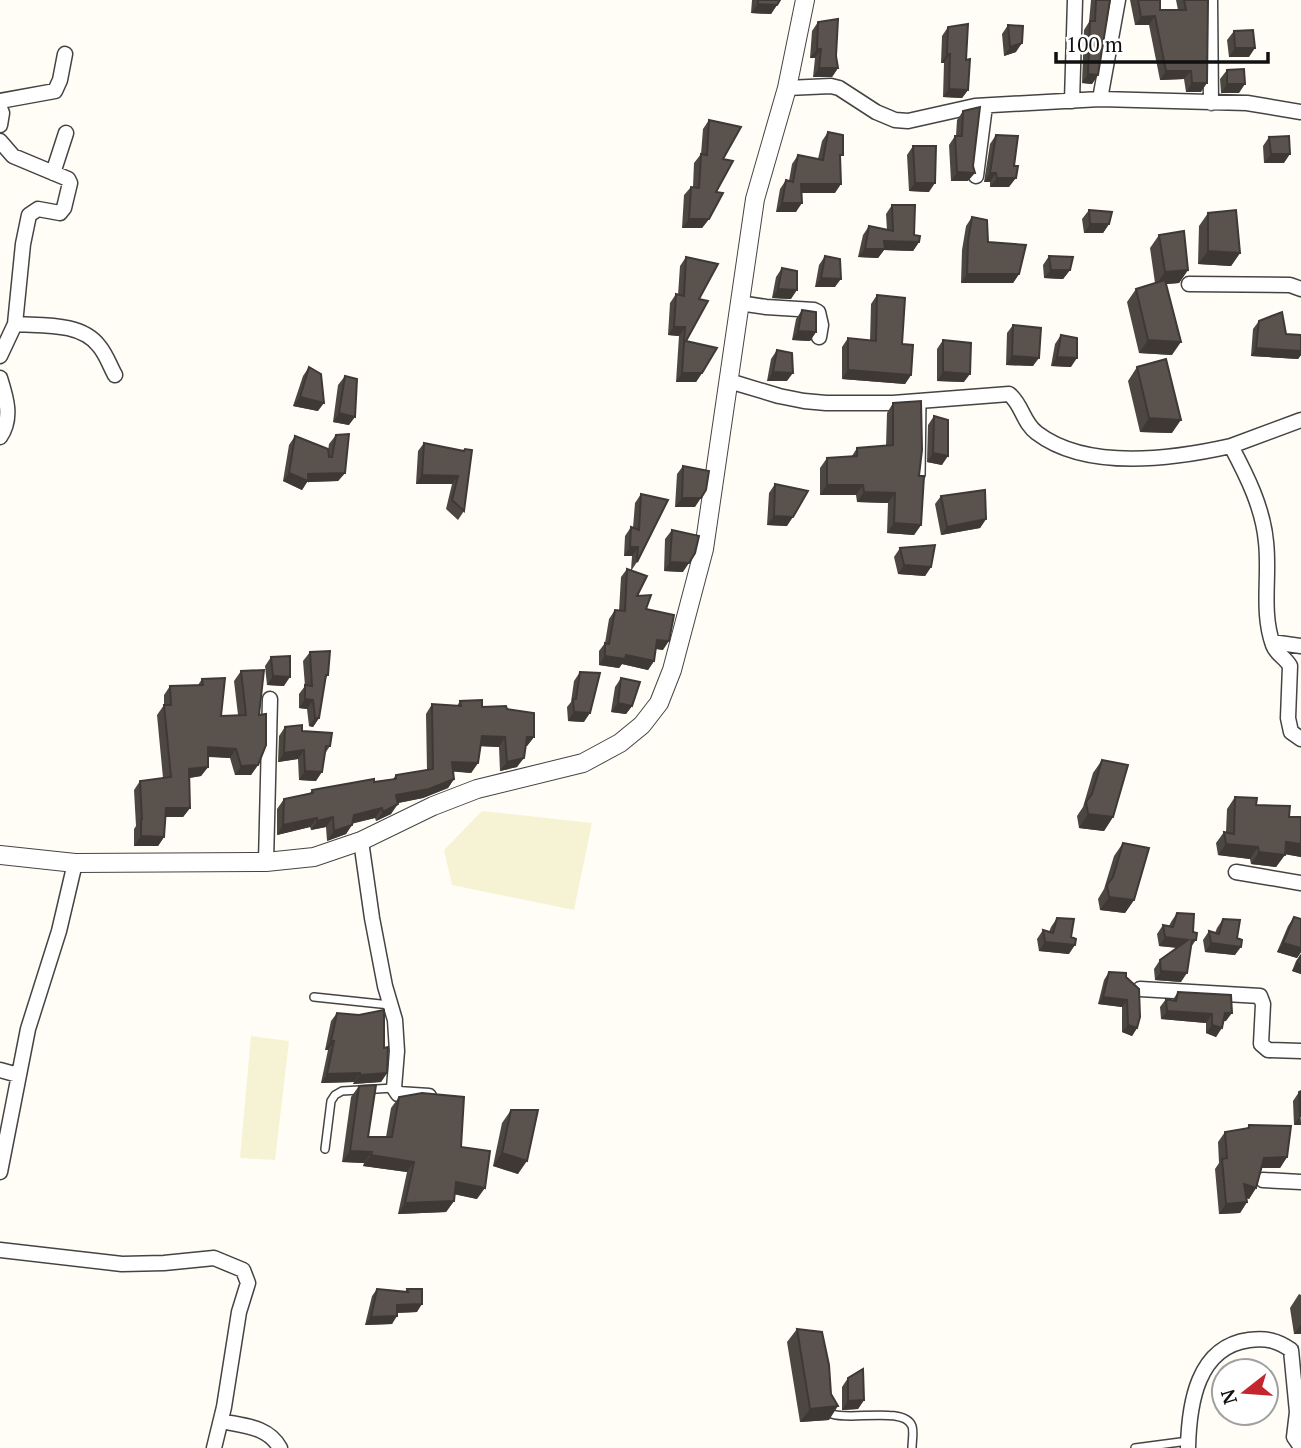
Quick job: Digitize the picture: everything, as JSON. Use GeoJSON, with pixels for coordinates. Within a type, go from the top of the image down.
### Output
{"type":"FeatureCollection","features":[{"type":"Feature","properties":{"kind":"street"},"geometry":{"type":"LineString","coordinates":[[0,855],[75,863],[266,862],[314,857],[361,841],[433,806],[477,789],[583,763],[621,743],[642,725],[659,703],[671,670],[704,549],[755,199],[787,88],[805,0]]}},
{"type":"Feature","properties":{"kind":"street"},"geometry":{"type":"LineString","coordinates":[[1072,101],[1075,0]]}},
{"type":"Feature","properties":{"kind":"street"},"geometry":{"type":"LineString","coordinates":[[1100,99],[1118,0]]}},
{"type":"Feature","properties":{"kind":"street"},"geometry":{"type":"LineString","coordinates":[[1210,0],[1211,103]]}},
{"type":"Feature","properties":{"kind":"street"},"geometry":{"type":"LineString","coordinates":[[0,101],[55,91],[65,54]]}},
{"type":"Feature","properties":{"kind":"street"},"geometry":{"type":"LineString","coordinates":[[787,88],[839,88],[885,116],[908,121],[985,106],[1100,99],[1247,103],[1301,112]]}},
{"type":"Feature","properties":{"kind":"street"},"geometry":{"type":"LineString","coordinates":[[975,176],[985,106]]}},
{"type":"Feature","properties":{"kind":"street"},"geometry":{"type":"LineString","coordinates":[[0,108],[0,125]]}},
{"type":"Feature","properties":{"kind":"street"},"geometry":{"type":"LineString","coordinates":[[53,173],[66,133]]}},
{"type":"Feature","properties":{"kind":"street"},"geometry":{"type":"LineString","coordinates":[[0,141],[13,156],[68,179],[70,183],[64,208],[60,213],[38,209],[29,215],[23,244],[15,324],[0,356]]}},
{"type":"Feature","properties":{"kind":"street"},"geometry":{"type":"LineString","coordinates":[[1189,284],[1290,285],[1301,289]]}},
{"type":"Feature","properties":{"kind":"street"},"geometry":{"type":"LineString","coordinates":[[739,303],[814,310],[818,312],[820,319],[819,337]]}},
{"type":"Feature","properties":{"kind":"street"},"geometry":{"type":"LineString","coordinates":[[15,324],[65,328],[90,337],[99,346],[115,375]]}},
{"type":"Feature","properties":{"kind":"street"},"geometry":{"type":"LineString","coordinates":[[0,378],[7,399],[7,417],[0,437]]}},
{"type":"Feature","properties":{"kind":"street"},"geometry":{"type":"LineString","coordinates":[[729,381],[804,401],[922,401],[1009,394],[1034,432],[1051,442],[1077,451],[1122,460],[1196,454],[1231,446],[1301,420]]}},
{"type":"Feature","properties":{"kind":"street"},"geometry":{"type":"LineString","coordinates":[[1231,446],[1252,487],[1262,518],[1266,542],[1265,600],[1272,642],[1275,650],[1287,659],[1290,666],[1287,718],[1291,732],[1301,739]]}},
{"type":"Feature","properties":{"kind":"street"},"geometry":{"type":"LineString","coordinates":[[1272,642],[1301,646]]}},
{"type":"Feature","properties":{"kind":"street"},"geometry":{"type":"LineString","coordinates":[[266,862],[270,699]]}},
{"type":"Feature","properties":{"kind":"street"},"geometry":{"type":"LineString","coordinates":[[361,841],[372,918],[395,1020],[397,1051],[394,1088],[398,1094],[440,1097]]}},
{"type":"Feature","properties":{"kind":"street"},"geometry":{"type":"LineString","coordinates":[[0,1172],[28,1029],[59,930],[75,863]]}},
{"type":"Feature","properties":{"kind":"street"},"geometry":{"type":"LineString","coordinates":[[1236,872],[1301,883]]}},
{"type":"Feature","properties":{"kind":"street"},"geometry":{"type":"LineString","coordinates":[[1140,989],[1260,996],[1263,1004],[1263,1047],[1268,1050],[1301,1051]]}},
{"type":"Feature","properties":{"kind":"street"},"geometry":{"type":"LineString","coordinates":[[0,1070],[18,1075]]}},
{"type":"Feature","properties":{"kind":"street"},"geometry":{"type":"LineString","coordinates":[[1264,1180],[1301,1182]]}},
{"type":"Feature","properties":{"kind":"street"},"geometry":{"type":"LineString","coordinates":[[0,1250],[121,1264],[215,1258],[243,1270],[248,1283],[239,1312],[214,1448]]}},
{"type":"Feature","properties":{"kind":"street"},"geometry":{"type":"LineString","coordinates":[[1188,1445],[1193,1397],[1202,1374],[1218,1352],[1238,1342],[1264,1339],[1281,1343],[1291,1350],[1297,1412],[1294,1437],[1301,1447]]}},
{"type":"Feature","properties":{"kind":"street"},"geometry":{"type":"LineString","coordinates":[[221,1421],[264,1431],[274,1438],[280,1448]]}},
{"type":"Feature","properties":{"kind":"lane"},"geometry":{"type":"LineString","coordinates":[[921,475],[922,401]]}},
{"type":"Feature","properties":{"kind":"lane"},"geometry":{"type":"LineString","coordinates":[[314,997],[391,1006]]}},
{"type":"Feature","properties":{"kind":"lane"},"geometry":{"type":"LineString","coordinates":[[325,1149],[331,1101],[335,1095],[342,1091],[394,1088]]}},
{"type":"Feature","properties":{"kind":"lane"},"geometry":{"type":"LineString","coordinates":[[827,1395],[832,1414],[841,1418],[885,1414],[910,1422],[913,1429],[912,1448]]}},
{"type":"Feature","properties":{"kind":"lane"},"geometry":{"type":"LineString","coordinates":[[1135,1448],[1188,1445]]}},
{"type":"Feature","properties":{"kind":"shaded area"},"geometry":{"type":"Polygon","coordinates":[[[482,811],[592,823],[574,910],[452,885],[444,850],[482,811]]]}},
{"type":"Feature","properties":{"kind":"shaded area"},"geometry":{"type":"Polygon","coordinates":[[[251,1036],[289,1041],[275,1160],[240,1158],[251,1036]]]}},
{"type":"Feature","properties":{"kind":"building"},"geometry":{"type":"Polygon","coordinates":[[[758,0],[780,0],[777,5],[758,4],[758,0]]]}},
{"type":"Feature","properties":{"kind":"building"},"geometry":{"type":"Polygon","coordinates":[[[1096,0],[1110,0],[1098,75],[1088,74],[1090,21],[1095,21],[1096,0]]]}},
{"type":"Feature","properties":{"kind":"building"},"geometry":{"type":"Polygon","coordinates":[[[1138,0],[1160,0],[1160,10],[1186,10],[1184,0],[1208,0],[1207,83],[1192,83],[1191,71],[1166,71],[1155,16],[1141,17],[1138,0]]]}},
{"type":"Feature","properties":{"kind":"building"},"geometry":{"type":"Polygon","coordinates":[[[838,19],[838,68],[819,68],[821,49],[817,49],[818,22],[838,19]]]}},
{"type":"Feature","properties":{"kind":"building"},"geometry":{"type":"Polygon","coordinates":[[[968,24],[968,90],[949,89],[948,27],[968,24]]]}},
{"type":"Feature","properties":{"kind":"building"},"geometry":{"type":"Polygon","coordinates":[[[1008,25],[1023,26],[1022,43],[1010,47],[1008,25]]]}},
{"type":"Feature","properties":{"kind":"building"},"geometry":{"type":"Polygon","coordinates":[[[1253,30],[1255,48],[1235,48],[1234,31],[1253,30]]]}},
{"type":"Feature","properties":{"kind":"building"},"geometry":{"type":"Polygon","coordinates":[[[1244,69],[1245,84],[1227,84],[1227,70],[1244,69]]]}},
{"type":"Feature","properties":{"kind":"building"},"geometry":{"type":"Polygon","coordinates":[[[980,107],[973,166],[975,173],[957,172],[955,136],[962,136],[963,111],[980,107]]]}},
{"type":"Feature","properties":{"kind":"building"},"geometry":{"type":"Polygon","coordinates":[[[709,120],[741,127],[723,159],[733,161],[716,192],[723,193],[709,219],[689,219],[691,187],[699,188],[701,154],[707,155],[709,120]]]}},
{"type":"Feature","properties":{"kind":"building"},"geometry":{"type":"Polygon","coordinates":[[[828,132],[843,135],[843,155],[840,155],[841,184],[801,184],[802,203],[782,203],[786,180],[793,182],[798,155],[823,160],[828,132]]]}},
{"type":"Feature","properties":{"kind":"building"},"geometry":{"type":"Polygon","coordinates":[[[996,135],[1018,136],[1014,166],[1018,166],[1016,178],[997,178],[996,173],[990,173],[996,135]]]}},
{"type":"Feature","properties":{"kind":"building"},"geometry":{"type":"Polygon","coordinates":[[[1289,136],[1290,154],[1271,154],[1269,137],[1289,136]]]}},
{"type":"Feature","properties":{"kind":"building"},"geometry":{"type":"Polygon","coordinates":[[[913,146],[936,146],[935,183],[915,183],[913,146]]]}},
{"type":"Feature","properties":{"kind":"building"},"geometry":{"type":"Polygon","coordinates":[[[892,205],[915,205],[914,235],[920,236],[919,242],[884,241],[885,249],[865,249],[869,226],[893,231],[892,205]]]}},
{"type":"Feature","properties":{"kind":"building"},"geometry":{"type":"Polygon","coordinates":[[[1089,210],[1112,212],[1109,224],[1090,224],[1089,210]]]}},
{"type":"Feature","properties":{"kind":"building"},"geometry":{"type":"Polygon","coordinates":[[[1236,210],[1240,253],[1208,251],[1208,213],[1236,210]]]}},
{"type":"Feature","properties":{"kind":"building"},"geometry":{"type":"Polygon","coordinates":[[[972,217],[987,220],[988,242],[1026,245],[1019,274],[967,274],[972,217]]]}},
{"type":"Feature","properties":{"kind":"building"},"geometry":{"type":"Polygon","coordinates":[[[1184,231],[1188,270],[1165,272],[1159,235],[1184,231]]]}},
{"type":"Feature","properties":{"kind":"building"},"geometry":{"type":"Polygon","coordinates":[[[825,256],[840,259],[841,279],[821,278],[825,256]]]}},
{"type":"Feature","properties":{"kind":"building"},"geometry":{"type":"Polygon","coordinates":[[[1049,256],[1073,257],[1070,270],[1051,270],[1049,256]]]}},
{"type":"Feature","properties":{"kind":"building"},"geometry":{"type":"Polygon","coordinates":[[[686,257],[718,264],[699,299],[708,301],[686,341],[717,348],[702,373],[682,373],[685,327],[674,327],[676,294],[684,296],[686,257]]]}},
{"type":"Feature","properties":{"kind":"building"},"geometry":{"type":"Polygon","coordinates":[[[782,268],[797,271],[797,290],[778,289],[782,268]]]}},
{"type":"Feature","properties":{"kind":"building"},"geometry":{"type":"Polygon","coordinates":[[[1165,280],[1181,342],[1148,340],[1136,289],[1165,280]]]}},
{"type":"Feature","properties":{"kind":"building"},"geometry":{"type":"Polygon","coordinates":[[[877,295],[905,298],[902,344],[913,345],[911,375],[848,370],[848,338],[876,341],[877,295]]]}},
{"type":"Feature","properties":{"kind":"building"},"geometry":{"type":"Polygon","coordinates":[[[802,310],[816,312],[816,332],[798,331],[802,310]]]}},
{"type":"Feature","properties":{"kind":"building"},"geometry":{"type":"Polygon","coordinates":[[[1282,312],[1286,334],[1301,335],[1301,351],[1256,348],[1259,321],[1282,312]]]}},
{"type":"Feature","properties":{"kind":"building"},"geometry":{"type":"Polygon","coordinates":[[[1013,325],[1041,328],[1039,358],[1012,356],[1013,325]]]}},
{"type":"Feature","properties":{"kind":"building"},"geometry":{"type":"Polygon","coordinates":[[[1061,335],[1077,338],[1077,358],[1057,357],[1061,335]]]}},
{"type":"Feature","properties":{"kind":"building"},"geometry":{"type":"Polygon","coordinates":[[[943,340],[971,343],[970,374],[943,372],[943,340]]]}},
{"type":"Feature","properties":{"kind":"building"},"geometry":{"type":"Polygon","coordinates":[[[777,350],[792,353],[793,373],[773,372],[777,350]]]}},
{"type":"Feature","properties":{"kind":"building"},"geometry":{"type":"Polygon","coordinates":[[[1166,359],[1181,420],[1149,418],[1137,367],[1166,359]]]}},
{"type":"Feature","properties":{"kind":"building"},"geometry":{"type":"Polygon","coordinates":[[[309,367],[321,374],[324,403],[300,397],[309,367]]]}},
{"type":"Feature","properties":{"kind":"building"},"geometry":{"type":"Polygon","coordinates":[[[345,376],[357,379],[355,417],[339,413],[345,376]]]}},
{"type":"Feature","properties":{"kind":"building"},"geometry":{"type":"Polygon","coordinates":[[[921,401],[922,450],[919,476],[924,476],[921,525],[894,523],[895,493],[864,492],[863,485],[827,485],[827,458],[857,456],[857,448],[893,445],[893,403],[921,401]]]}},
{"type":"Feature","properties":{"kind":"building"},"geometry":{"type":"Polygon","coordinates":[[[934,416],[948,420],[948,456],[933,453],[934,416]]]}},
{"type":"Feature","properties":{"kind":"building"},"geometry":{"type":"Polygon","coordinates":[[[349,434],[345,473],[308,474],[308,481],[289,473],[295,436],[328,449],[329,457],[332,457],[336,435],[349,434]]]}},
{"type":"Feature","properties":{"kind":"building"},"geometry":{"type":"Polygon","coordinates":[[[424,443],[464,451],[472,450],[464,511],[452,500],[458,476],[422,475],[424,443]]]}},
{"type":"Feature","properties":{"kind":"building"},"geometry":{"type":"Polygon","coordinates":[[[683,466],[709,471],[706,490],[701,498],[682,498],[683,466]]]}},
{"type":"Feature","properties":{"kind":"building"},"geometry":{"type":"Polygon","coordinates":[[[775,484],[808,491],[793,517],[774,516],[775,484]]]}},
{"type":"Feature","properties":{"kind":"building"},"geometry":{"type":"Polygon","coordinates":[[[985,490],[986,519],[947,527],[941,496],[985,490]]]}},
{"type":"Feature","properties":{"kind":"building"},"geometry":{"type":"Polygon","coordinates":[[[641,494],[668,500],[637,562],[638,547],[630,547],[631,527],[639,530],[641,494]]]}},
{"type":"Feature","properties":{"kind":"building"},"geometry":{"type":"Polygon","coordinates":[[[672,530],[699,536],[695,553],[689,563],[670,562],[672,530]]]}},
{"type":"Feature","properties":{"kind":"building"},"geometry":{"type":"Polygon","coordinates":[[[935,545],[931,567],[904,565],[900,548],[935,545]]]}},
{"type":"Feature","properties":{"kind":"building"},"geometry":{"type":"Polygon","coordinates":[[[627,569],[647,576],[637,596],[651,595],[646,609],[674,615],[669,641],[657,640],[654,661],[626,655],[625,659],[605,656],[605,643],[609,644],[615,610],[625,611],[627,569]]]}},
{"type":"Feature","properties":{"kind":"building"},"geometry":{"type":"Polygon","coordinates":[[[330,651],[319,718],[315,718],[313,700],[305,699],[305,685],[312,686],[310,652],[330,651]]]}},
{"type":"Feature","properties":{"kind":"building"},"geometry":{"type":"Polygon","coordinates":[[[290,656],[290,677],[273,676],[271,657],[290,656]]]}},
{"type":"Feature","properties":{"kind":"building"},"geometry":{"type":"Polygon","coordinates":[[[264,670],[259,715],[266,714],[266,745],[258,765],[241,766],[236,749],[208,747],[208,767],[189,769],[190,808],[166,808],[164,837],[141,836],[140,781],[171,777],[164,705],[171,705],[170,686],[203,685],[202,679],[225,678],[221,716],[246,715],[241,671],[264,670]]]}},
{"type":"Feature","properties":{"kind":"building"},"geometry":{"type":"Polygon","coordinates":[[[580,672],[600,673],[590,713],[574,712],[573,699],[576,699],[580,672]]]}},
{"type":"Feature","properties":{"kind":"building"},"geometry":{"type":"Polygon","coordinates":[[[621,678],[640,682],[632,706],[618,703],[621,678]]]}},
{"type":"Feature","properties":{"kind":"building"},"geometry":{"type":"Polygon","coordinates":[[[482,700],[482,707],[506,706],[507,709],[534,713],[534,737],[527,737],[524,758],[507,762],[505,737],[482,736],[478,763],[452,762],[454,779],[429,789],[396,795],[398,804],[383,812],[382,808],[354,815],[352,825],[334,831],[333,817],[283,825],[284,799],[313,793],[312,790],[374,779],[374,782],[396,779],[396,775],[433,769],[432,704],[461,706],[460,701],[482,700]]]}},
{"type":"Feature","properties":{"kind":"building"},"geometry":{"type":"Polygon","coordinates":[[[302,725],[302,731],[332,733],[330,746],[326,746],[322,772],[305,771],[304,750],[284,753],[285,727],[302,725]]]}},
{"type":"Feature","properties":{"kind":"building"},"geometry":{"type":"Polygon","coordinates":[[[1102,760],[1128,765],[1113,817],[1088,814],[1086,802],[1092,794],[1102,760]]]}},
{"type":"Feature","properties":{"kind":"building"},"geometry":{"type":"Polygon","coordinates":[[[1235,797],[1257,798],[1256,805],[1290,806],[1289,817],[1301,817],[1301,844],[1286,842],[1285,855],[1259,852],[1258,847],[1226,844],[1224,832],[1234,834],[1235,797]]]}},
{"type":"Feature","properties":{"kind":"building"},"geometry":{"type":"Polygon","coordinates":[[[1123,843],[1149,848],[1134,900],[1109,897],[1107,885],[1113,877],[1123,843]]]}},
{"type":"Feature","properties":{"kind":"building"},"geometry":{"type":"Polygon","coordinates":[[[1177,913],[1194,914],[1193,932],[1197,933],[1196,940],[1192,940],[1187,973],[1161,971],[1160,960],[1188,940],[1165,937],[1163,925],[1173,927],[1177,913]]]}},
{"type":"Feature","properties":{"kind":"building"},"geometry":{"type":"Polygon","coordinates":[[[1294,917],[1301,919],[1301,948],[1283,943],[1294,917]]]}},
{"type":"Feature","properties":{"kind":"building"},"geometry":{"type":"Polygon","coordinates":[[[1057,918],[1074,919],[1071,937],[1076,939],[1075,945],[1045,942],[1043,930],[1053,933],[1057,918]]]}},
{"type":"Feature","properties":{"kind":"building"},"geometry":{"type":"Polygon","coordinates":[[[1223,919],[1240,920],[1237,938],[1242,940],[1241,947],[1211,943],[1209,931],[1219,934],[1223,919]]]}},
{"type":"Feature","properties":{"kind":"building"},"geometry":{"type":"Polygon","coordinates":[[[1109,972],[1126,973],[1126,977],[1139,989],[1140,1017],[1137,1028],[1128,1025],[1127,1000],[1103,997],[1109,972]]]}},
{"type":"Feature","properties":{"kind":"building"},"geometry":{"type":"Polygon","coordinates":[[[1178,992],[1231,995],[1232,1013],[1225,1013],[1222,1028],[1212,1025],[1212,1014],[1167,1011],[1166,999],[1176,1001],[1178,992]]]}},
{"type":"Feature","properties":{"kind":"building"},"geometry":{"type":"Polygon","coordinates":[[[384,1010],[384,1048],[388,1047],[387,1073],[327,1074],[337,1013],[359,1015],[384,1010]]]}},
{"type":"Feature","properties":{"kind":"building"},"geometry":{"type":"Polygon","coordinates":[[[376,1085],[368,1137],[392,1137],[399,1097],[422,1093],[464,1097],[461,1147],[490,1151],[485,1188],[456,1182],[454,1201],[405,1203],[414,1162],[371,1155],[372,1152],[350,1151],[359,1086],[376,1085]]]}},
{"type":"Feature","properties":{"kind":"building"},"geometry":{"type":"Polygon","coordinates":[[[1301,1091],[1301,1116],[1300,1116],[1299,1092],[1301,1091]]]}},
{"type":"Feature","properties":{"kind":"building"},"geometry":{"type":"Polygon","coordinates":[[[511,1110],[538,1110],[527,1161],[502,1153],[511,1110]]]}},
{"type":"Feature","properties":{"kind":"building"},"geometry":{"type":"Polygon","coordinates":[[[1249,1125],[1291,1126],[1287,1157],[1264,1158],[1256,1188],[1244,1184],[1247,1202],[1226,1204],[1222,1159],[1227,1158],[1225,1132],[1249,1128],[1249,1125]]]}},
{"type":"Feature","properties":{"kind":"building"},"geometry":{"type":"Polygon","coordinates":[[[377,1289],[408,1292],[407,1289],[422,1289],[422,1304],[397,1305],[397,1316],[371,1317],[377,1289]]]}},
{"type":"Feature","properties":{"kind":"building"},"geometry":{"type":"Polygon","coordinates":[[[797,1329],[822,1332],[829,1365],[831,1394],[838,1406],[810,1409],[797,1329]]]}},
{"type":"Feature","properties":{"kind":"building"},"geometry":{"type":"Polygon","coordinates":[[[863,1369],[864,1400],[848,1401],[848,1378],[863,1369]]]}}]}
